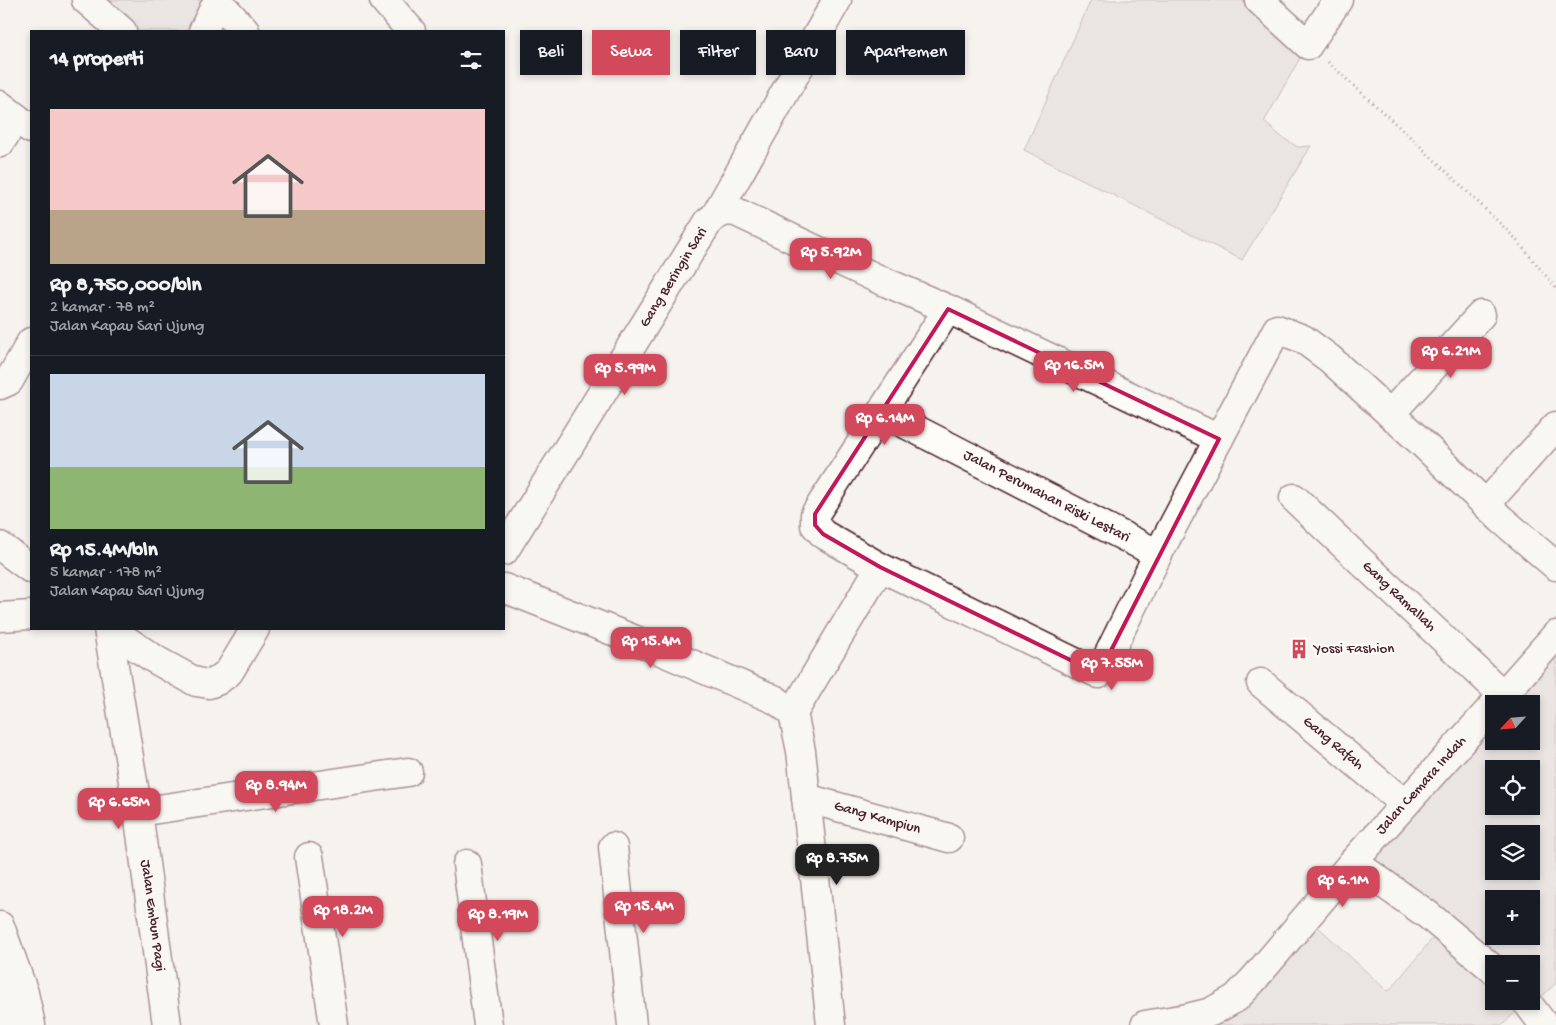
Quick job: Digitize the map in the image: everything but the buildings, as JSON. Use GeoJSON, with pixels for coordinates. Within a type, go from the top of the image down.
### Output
{"type":"FeatureCollection","features":[{"type":"Feature","properties":{"kind":"street"},"geometry":{"type":"LineString","coordinates":[[86,0],[121,30]]}},
{"type":"Feature","properties":{"kind":"street"},"geometry":{"type":"LineString","coordinates":[[203,30],[218,0],[244,30]]}},
{"type":"Feature","properties":{"kind":"street"},"geometry":{"type":"LineString","coordinates":[[384,0],[410,30]]}},
{"type":"Feature","properties":{"kind":"street","name":"Gang Beringin Sari"},"geometry":{"type":"LineString","coordinates":[[505,549],[709,221],[715,216],[837,0]]}},
{"type":"Feature","properties":{"kind":"street"},"geometry":{"type":"LineString","coordinates":[[1259,0],[1308,45],[1338,0]]}},
{"type":"Feature","properties":{"kind":"street"},"geometry":{"type":"LineString","coordinates":[[0,143],[16,117]]}},
{"type":"Feature","properties":{"kind":"street"},"geometry":{"type":"LineString","coordinates":[[715,216],[726,211],[736,212],[876,278],[948,309],[1219,439]]}},
{"type":"Feature","properties":{"kind":"street"},"geometry":{"type":"LineString","coordinates":[[948,309],[817,509],[814,520],[816,525],[822,534],[880,567],[1100,674],[1158,554],[1276,329],[1302,339],[1330,359],[1486,504],[1556,566]]}},
{"type":"Feature","properties":{"kind":"street"},"geometry":{"type":"LineString","coordinates":[[1390,414],[1481,315]]}},
{"type":"Feature","properties":{"kind":"street"},"geometry":{"type":"LineString","coordinates":[[5,383],[30,344]]}},
{"type":"Feature","properties":{"kind":"street","name":"Jalan Perumahan Riski Lestari"},"geometry":{"type":"LineString","coordinates":[[882,412],[1158,554]]}},
{"type":"Feature","properties":{"kind":"street"},"geometry":{"type":"LineString","coordinates":[[1486,504],[1556,426]]}},
{"type":"Feature","properties":{"kind":"street","name":"Gang Ramallah"},"geometry":{"type":"LineString","coordinates":[[1294,498],[1491,695]]}},
{"type":"Feature","properties":{"kind":"street"},"geometry":{"type":"LineString","coordinates":[[0,546],[30,568]]}},
{"type":"Feature","properties":{"kind":"street"},"geometry":{"type":"LineString","coordinates":[[792,713],[880,567]]}},
{"type":"Feature","properties":{"kind":"street"},"geometry":{"type":"LineString","coordinates":[[505,588],[633,639],[776,700],[792,713],[801,751],[831,1025]]}},
{"type":"Feature","properties":{"kind":"street"},"geometry":{"type":"LineString","coordinates":[[0,617],[30,615]]}},
{"type":"Feature","properties":{"kind":"street","name":"Jalan Embun Pagi"},"geometry":{"type":"LineString","coordinates":[[109,630],[138,812],[167,1025]]}},
{"type":"Feature","properties":{"kind":"street"},"geometry":{"type":"LineString","coordinates":[[111,630],[156,660],[196,682],[209,684],[217,681],[229,672],[254,630]]}},
{"type":"Feature","properties":{"kind":"street","name":"Jalan Cemara Indah"},"geometry":{"type":"LineString","coordinates":[[1502,695],[1556,635]]}},
{"type":"Feature","properties":{"kind":"street","name":"Gang Rafah"},"geometry":{"type":"LineString","coordinates":[[1260,683],[1404,804]]}},
{"type":"Feature","properties":{"kind":"street","name":"Jalan Cemara Indah"},"geometry":{"type":"LineString","coordinates":[[1145,1025],[1211,1012],[1236,998],[1353,862],[1485,714]]}},
{"type":"Feature","properties":{"kind":"street"},"geometry":{"type":"LineString","coordinates":[[138,812],[408,772]]}},
{"type":"Feature","properties":{"kind":"street","name":"Gang Kampiun"},"geometry":{"type":"LineString","coordinates":[[806,798],[949,838]]}},
{"type":"Feature","properties":{"kind":"street"},"geometry":{"type":"LineString","coordinates":[[614,847],[632,1025]]}},
{"type":"Feature","properties":{"kind":"street"},"geometry":{"type":"LineString","coordinates":[[309,857],[334,1025]]}},
{"type":"Feature","properties":{"kind":"street"},"geometry":{"type":"LineString","coordinates":[[1353,862],[1428,915],[1485,962]]}},
{"type":"Feature","properties":{"kind":"street"},"geometry":{"type":"LineString","coordinates":[[467,864],[488,1025]]}},
{"type":"Feature","properties":{"kind":"street"},"geometry":{"type":"LineString","coordinates":[[0,926],[24,992],[31,1025]]}},
{"type":"Feature","properties":{"kind":"street"},"geometry":{"type":"LineString","coordinates":[[0,959],[3,1025]]}},
{"type":"Feature","properties":{"kind":"street"},"geometry":{"type":"LineString","coordinates":[[1533,1010],[1544,1025]]}},
{"type":"Feature","properties":{"kind":"path"},"geometry":{"type":"LineString","coordinates":[[1308,45],[1421,147],[1514,237],[1556,288]]}},
{"type":"Feature","properties":{"kind":"highlighted area"},"geometry":{"type":"Polygon","coordinates":[[[948,309],[1219,439],[1099,674],[880,567],[823,534],[815,525],[815,514],[948,309]]]}},
{"type":"Feature","properties":{"kind":"shaded area"},"geometry":{"type":"Polygon","coordinates":[[[98,0],[201,0],[190,30],[134,30],[98,0]]]}},
{"type":"Feature","properties":{"kind":"shaded area"},"geometry":{"type":"Polygon","coordinates":[[[1091,0],[1251,0],[1300,58],[1264,122],[1283,138],[1298,147],[1311,146],[1242,260],[1024,150],[1091,0]]]}},
{"type":"Feature","properties":{"kind":"shaded area"},"geometry":{"type":"Polygon","coordinates":[[[1556,643],[1556,983],[1540,998],[1540,955],[1485,955],[1485,962],[1372,858],[1485,724],[1485,750],[1540,750],[1540,695],[1510,695],[1556,643]]]}},
{"type":"Feature","properties":{"kind":"shaded area"},"geometry":{"type":"Polygon","coordinates":[[[1314,923],[1389,991],[1437,933],[1485,971],[1485,1010],[1517,1010],[1503,1025],[1208,1025],[1314,923]]]}},
{"type":"Feature","properties":{"kind":"place","name":"Yossi Fashion"},"geometry":{"type":"Point","coordinates":[1299,649]}}]}
